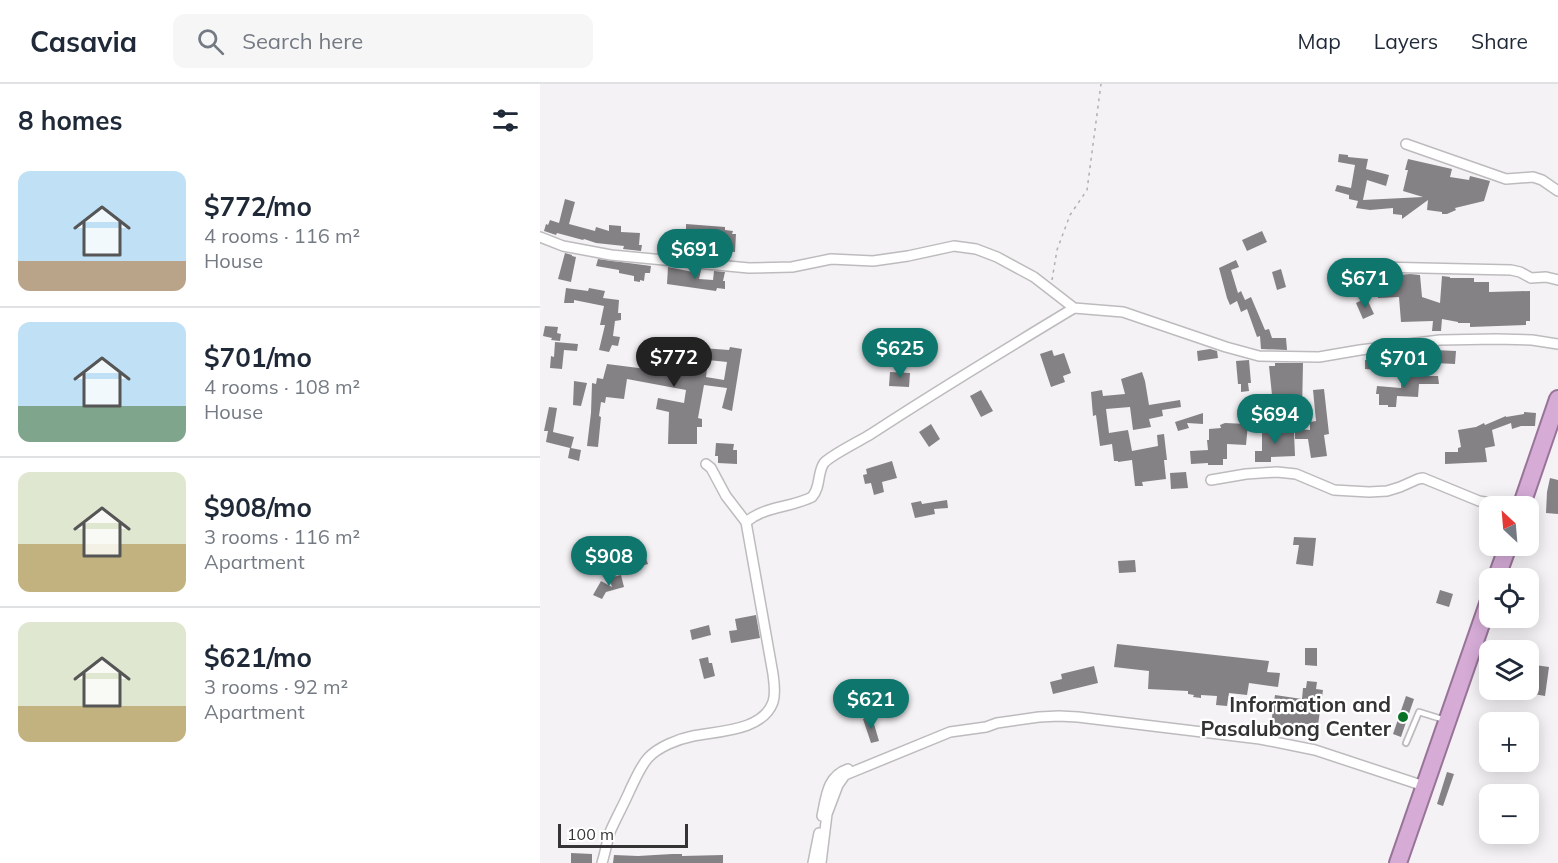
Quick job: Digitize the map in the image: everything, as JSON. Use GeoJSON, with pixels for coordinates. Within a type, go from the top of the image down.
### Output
{"type":"FeatureCollection","features":[{"type":"Feature","properties":{"kind":"highway"},"geometry":{"type":"LineString","coordinates":[[1525,496],[1558,399]]}},
{"type":"Feature","properties":{"kind":"highway"},"geometry":{"type":"LineString","coordinates":[[1398,863],[1480,628]]}},
{"type":"Feature","properties":{"kind":"street"},"geometry":{"type":"LineString","coordinates":[[1406,144],[1506,179],[1533,177],[1558,191]]}},
{"type":"Feature","properties":{"kind":"street"},"geometry":{"type":"LineString","coordinates":[[540,237],[563,246],[611,255],[749,268],[792,267],[831,259],[873,261],[954,246],[976,249],[997,257],[1034,277],[1074,308],[1123,312],[1259,356],[1319,357],[1440,340],[1505,339],[1558,344]]}},
{"type":"Feature","properties":{"kind":"street"},"geometry":{"type":"LineString","coordinates":[[1377,267],[1498,269],[1520,272],[1531,278],[1546,277],[1558,280]]}},
{"type":"Feature","properties":{"kind":"street"},"geometry":{"type":"LineString","coordinates":[[746,522],[754,515],[764,511],[812,497],[818,486],[821,468],[828,459],[1074,308]]}},
{"type":"Feature","properties":{"kind":"street"},"geometry":{"type":"LineString","coordinates":[[602,863],[610,834],[637,775],[648,759],[670,744],[690,736],[743,728],[754,723],[773,703],[775,694],[773,674],[746,522],[726,496],[711,468],[706,464]]}},
{"type":"Feature","properties":{"kind":"street"},"geometry":{"type":"LineString","coordinates":[[1212,480],[1246,474],[1277,472],[1296,474],[1334,490],[1369,492],[1394,489],[1423,478],[1479,501]]}},
{"type":"Feature","properties":{"kind":"street"},"geometry":{"type":"LineString","coordinates":[[821,863],[827,814],[838,785],[845,775],[950,732],[1039,717],[1089,718],[1260,739],[1315,750],[1424,786]]}},
{"type":"Feature","properties":{"kind":"street"},"geometry":{"type":"LineString","coordinates":[[813,863],[833,777],[843,771],[864,767]]}},
{"type":"Feature","properties":{"kind":"lane"},"geometry":{"type":"LineString","coordinates":[[1406,743],[1419,712],[1447,721]]}},
{"type":"Feature","properties":{"kind":"path"},"geometry":{"type":"LineString","coordinates":[[1051,290],[1056,250],[1070,215],[1087,190],[1101,84]]}},
{"type":"Feature","properties":{"kind":"building"},"geometry":{"type":"Polygon","coordinates":[[[1339,154],[1368,159],[1366,169],[1389,175],[1386,186],[1367,180],[1363,200],[1423,197],[1403,191],[1408,159],[1452,169],[1450,177],[1469,180],[1470,176],[1490,181],[1484,201],[1455,208],[1456,210],[1442,214],[1442,212],[1427,210],[1428,200],[1402,219],[1402,215],[1393,214],[1393,208],[1370,210],[1356,208],[1358,201],[1349,199],[1349,195],[1335,191],[1337,185],[1351,188],[1355,165],[1338,162],[1339,154]]]}},
{"type":"Feature","properties":{"kind":"building"},"geometry":{"type":"Polygon","coordinates":[[[565,199],[575,202],[569,224],[595,231],[596,227],[609,231],[609,225],[621,226],[621,232],[640,233],[641,251],[544,231],[550,220],[559,223],[565,199]]]}},
{"type":"Feature","properties":{"kind":"building"},"geometry":{"type":"Polygon","coordinates":[[[686,224],[725,227],[725,230],[733,231],[732,234],[736,234],[735,252],[720,251],[721,241],[701,238],[697,246],[674,244],[676,230],[686,232],[686,224]]]}},
{"type":"Feature","properties":{"kind":"building"},"geometry":{"type":"Polygon","coordinates":[[[1262,231],[1267,242],[1247,251],[1242,240],[1262,231]]]}},
{"type":"Feature","properties":{"kind":"building"},"geometry":{"type":"Polygon","coordinates":[[[565,253],[576,257],[571,282],[558,279],[565,253]]]}},
{"type":"Feature","properties":{"kind":"building"},"geometry":{"type":"Polygon","coordinates":[[[598,259],[651,266],[650,273],[645,273],[644,281],[634,281],[634,276],[619,273],[619,270],[596,266],[598,259]]]}},
{"type":"Feature","properties":{"kind":"building"},"geometry":{"type":"Polygon","coordinates":[[[1236,260],[1239,267],[1231,270],[1238,293],[1241,291],[1245,300],[1251,297],[1265,330],[1269,329],[1272,338],[1286,338],[1287,350],[1261,349],[1260,336],[1257,337],[1247,309],[1241,312],[1237,301],[1230,305],[1219,268],[1236,260]]]}},
{"type":"Feature","properties":{"kind":"building"},"geometry":{"type":"Polygon","coordinates":[[[668,267],[693,272],[693,269],[701,270],[699,279],[713,280],[714,271],[725,272],[723,281],[725,281],[725,289],[717,288],[716,291],[667,284],[668,267]]]}},
{"type":"Feature","properties":{"kind":"building"},"geometry":{"type":"Polygon","coordinates":[[[1281,269],[1286,287],[1277,290],[1272,272],[1281,269]]]}},
{"type":"Feature","properties":{"kind":"building"},"geometry":{"type":"Polygon","coordinates":[[[1420,275],[1422,297],[1440,303],[1442,276],[1474,278],[1474,282],[1489,282],[1489,292],[1530,291],[1530,321],[1526,321],[1526,325],[1470,327],[1470,323],[1442,319],[1441,331],[1432,331],[1433,321],[1401,322],[1399,297],[1378,298],[1376,277],[1420,275]]]}},
{"type":"Feature","properties":{"kind":"building"},"geometry":{"type":"Polygon","coordinates":[[[566,288],[605,291],[603,298],[619,300],[618,313],[621,313],[621,320],[615,321],[613,336],[620,337],[618,346],[612,345],[609,352],[599,350],[605,325],[600,325],[604,306],[574,300],[574,303],[564,303],[566,288]]]}},
{"type":"Feature","properties":{"kind":"building"},"geometry":{"type":"Polygon","coordinates":[[[1367,299],[1374,314],[1363,319],[1356,303],[1367,299]]]}},
{"type":"Feature","properties":{"kind":"building"},"geometry":{"type":"Polygon","coordinates":[[[545,326],[558,327],[557,333],[561,334],[560,341],[543,336],[545,326]]]}},
{"type":"Feature","properties":{"kind":"building"},"geometry":{"type":"Polygon","coordinates":[[[689,339],[702,339],[702,348],[742,349],[732,411],[722,408],[727,388],[704,385],[698,418],[702,419],[702,427],[697,427],[697,444],[668,444],[669,412],[656,409],[658,398],[684,403],[686,390],[627,379],[624,399],[606,397],[605,403],[601,402],[598,447],[587,446],[592,383],[596,384],[597,378],[603,379],[607,364],[670,372],[671,360],[676,360],[676,348],[689,348],[689,339]],[[708,360],[706,377],[724,380],[727,362],[708,360]]]}},
{"type":"Feature","properties":{"kind":"building"},"geometry":{"type":"Polygon","coordinates":[[[555,342],[578,344],[577,351],[564,350],[562,369],[550,368],[551,356],[554,357],[555,342]]]}},
{"type":"Feature","properties":{"kind":"building"},"geometry":{"type":"Polygon","coordinates":[[[1210,349],[1217,351],[1218,358],[1198,361],[1197,351],[1210,349]]]}},
{"type":"Feature","properties":{"kind":"building"},"geometry":{"type":"Polygon","coordinates":[[[1052,350],[1054,356],[1064,353],[1071,373],[1063,376],[1065,382],[1051,387],[1040,354],[1052,350]]]}},
{"type":"Feature","properties":{"kind":"building"},"geometry":{"type":"Polygon","coordinates":[[[1435,350],[1456,351],[1455,364],[1434,363],[1435,350]]]}},
{"type":"Feature","properties":{"kind":"building"},"geometry":{"type":"Polygon","coordinates":[[[1377,359],[1394,359],[1394,374],[1377,374],[1377,370],[1365,369],[1365,360],[1377,361],[1377,359]]]}},
{"type":"Feature","properties":{"kind":"building"},"geometry":{"type":"Polygon","coordinates":[[[1249,360],[1251,383],[1248,383],[1249,391],[1241,392],[1236,361],[1249,360]]]}},
{"type":"Feature","properties":{"kind":"building"},"geometry":{"type":"Polygon","coordinates":[[[1275,363],[1303,363],[1302,412],[1295,412],[1295,394],[1272,395],[1269,366],[1275,366],[1275,363]]]}},
{"type":"Feature","properties":{"kind":"building"},"geometry":{"type":"Polygon","coordinates":[[[890,372],[910,373],[909,387],[889,386],[890,372]]]}},
{"type":"Feature","properties":{"kind":"building"},"geometry":{"type":"Polygon","coordinates":[[[1142,372],[1149,405],[1180,400],[1181,407],[1162,410],[1163,416],[1149,419],[1151,427],[1133,430],[1130,407],[1106,409],[1109,433],[1128,430],[1132,451],[1158,446],[1157,435],[1164,434],[1167,460],[1164,460],[1166,479],[1142,482],[1143,486],[1135,486],[1132,460],[1114,461],[1112,444],[1100,446],[1096,415],[1093,416],[1091,392],[1102,390],[1103,396],[1125,394],[1121,379],[1142,372]]]}},
{"type":"Feature","properties":{"kind":"building"},"geometry":{"type":"Polygon","coordinates":[[[1402,373],[1438,376],[1439,384],[1419,384],[1418,397],[1397,396],[1396,407],[1379,405],[1379,394],[1376,394],[1377,386],[1401,388],[1402,373]]]}},
{"type":"Feature","properties":{"kind":"building"},"geometry":{"type":"Polygon","coordinates":[[[574,381],[587,383],[581,406],[573,405],[574,381]]]}},
{"type":"Feature","properties":{"kind":"building"},"geometry":{"type":"Polygon","coordinates":[[[1324,389],[1329,434],[1324,435],[1327,456],[1311,458],[1308,439],[1295,439],[1295,432],[1299,432],[1299,429],[1310,430],[1310,422],[1316,421],[1313,390],[1324,389]]]}},
{"type":"Feature","properties":{"kind":"building"},"geometry":{"type":"Polygon","coordinates":[[[981,390],[993,411],[981,417],[970,396],[981,390]]]}},
{"type":"Feature","properties":{"kind":"building"},"geometry":{"type":"Polygon","coordinates":[[[1249,400],[1257,400],[1257,413],[1261,413],[1262,423],[1248,423],[1249,400]]]}},
{"type":"Feature","properties":{"kind":"building"},"geometry":{"type":"Polygon","coordinates":[[[549,407],[557,408],[553,432],[574,437],[571,448],[581,450],[579,461],[568,458],[570,448],[546,442],[548,431],[544,431],[549,407]]]}},
{"type":"Feature","properties":{"kind":"building"},"geometry":{"type":"Polygon","coordinates":[[[1524,412],[1536,413],[1535,426],[1521,426],[1512,429],[1511,423],[1492,430],[1495,446],[1485,448],[1487,462],[1445,464],[1445,452],[1458,452],[1458,448],[1461,447],[1458,430],[1484,423],[1485,425],[1506,416],[1524,414],[1524,412]]]}},
{"type":"Feature","properties":{"kind":"building"},"geometry":{"type":"Polygon","coordinates":[[[1203,413],[1203,424],[1187,423],[1189,428],[1178,431],[1175,422],[1203,413]]]}},
{"type":"Feature","properties":{"kind":"building"},"geometry":{"type":"Polygon","coordinates":[[[1225,423],[1248,424],[1246,445],[1227,444],[1227,459],[1223,459],[1223,465],[1191,464],[1190,451],[1208,450],[1209,429],[1221,428],[1220,425],[1225,423]]]}},
{"type":"Feature","properties":{"kind":"building"},"geometry":{"type":"Polygon","coordinates":[[[931,424],[940,439],[929,447],[919,432],[931,424]]]}},
{"type":"Feature","properties":{"kind":"building"},"geometry":{"type":"Polygon","coordinates":[[[1262,426],[1270,426],[1271,432],[1294,432],[1295,456],[1271,457],[1271,462],[1255,462],[1255,451],[1262,451],[1262,426]]]}},
{"type":"Feature","properties":{"kind":"building"},"geometry":{"type":"Polygon","coordinates":[[[716,443],[734,444],[733,450],[737,450],[737,464],[718,463],[718,456],[715,456],[716,443]]]}},
{"type":"Feature","properties":{"kind":"building"},"geometry":{"type":"Polygon","coordinates":[[[892,461],[897,478],[882,482],[884,492],[874,495],[871,483],[865,484],[863,475],[867,474],[866,469],[892,461]]]}},
{"type":"Feature","properties":{"kind":"building"},"geometry":{"type":"Polygon","coordinates":[[[1186,472],[1188,488],[1171,489],[1170,473],[1186,472]]]}},
{"type":"Feature","properties":{"kind":"building"},"geometry":{"type":"Polygon","coordinates":[[[1550,478],[1558,480],[1558,514],[1546,513],[1550,478]]]}},
{"type":"Feature","properties":{"kind":"building"},"geometry":{"type":"Polygon","coordinates":[[[947,500],[948,508],[934,509],[935,514],[915,518],[911,503],[921,501],[922,504],[947,500]]]}},
{"type":"Feature","properties":{"kind":"building"},"geometry":{"type":"Polygon","coordinates":[[[1294,537],[1316,538],[1313,566],[1296,564],[1299,545],[1293,545],[1294,537]]]}},
{"type":"Feature","properties":{"kind":"building"},"geometry":{"type":"Polygon","coordinates":[[[633,546],[636,555],[645,556],[648,564],[631,569],[625,549],[633,546]]]}},
{"type":"Feature","properties":{"kind":"building"},"geometry":{"type":"Polygon","coordinates":[[[1135,560],[1136,572],[1119,573],[1118,561],[1135,560]]]}},
{"type":"Feature","properties":{"kind":"building"},"geometry":{"type":"Polygon","coordinates":[[[621,575],[624,587],[606,592],[602,599],[593,595],[601,581],[612,587],[609,578],[621,575]]]}},
{"type":"Feature","properties":{"kind":"building"},"geometry":{"type":"Polygon","coordinates":[[[1440,590],[1453,594],[1449,607],[1436,603],[1440,590]]]}},
{"type":"Feature","properties":{"kind":"building"},"geometry":{"type":"Polygon","coordinates":[[[756,615],[760,638],[731,643],[729,631],[737,630],[735,619],[756,615]]]}},
{"type":"Feature","properties":{"kind":"building"},"geometry":{"type":"Polygon","coordinates":[[[709,625],[711,635],[692,640],[690,630],[709,625]]]}},
{"type":"Feature","properties":{"kind":"building"},"geometry":{"type":"Polygon","coordinates":[[[1117,644],[1269,661],[1267,672],[1280,673],[1278,687],[1249,683],[1247,695],[1229,693],[1227,706],[1216,705],[1217,696],[1201,695],[1201,698],[1193,697],[1194,695],[1188,694],[1188,691],[1148,689],[1149,671],[1114,667],[1117,644]]]}},
{"type":"Feature","properties":{"kind":"building"},"geometry":{"type":"Polygon","coordinates":[[[1305,648],[1317,648],[1317,666],[1305,665],[1305,648]]]}},
{"type":"Feature","properties":{"kind":"building"},"geometry":{"type":"Polygon","coordinates":[[[708,657],[715,676],[704,679],[699,659],[708,657]]]}},
{"type":"Feature","properties":{"kind":"building"},"geometry":{"type":"Polygon","coordinates":[[[1094,666],[1098,683],[1053,694],[1050,682],[1062,679],[1061,674],[1094,666]]]}},
{"type":"Feature","properties":{"kind":"building"},"geometry":{"type":"Polygon","coordinates":[[[1539,666],[1549,667],[1545,696],[1539,695],[1539,666]]]}},
{"type":"Feature","properties":{"kind":"building"},"geometry":{"type":"Polygon","coordinates":[[[1307,681],[1317,682],[1316,689],[1323,690],[1318,725],[1296,723],[1295,727],[1271,724],[1275,695],[1302,699],[1303,688],[1306,688],[1307,681]]]}},
{"type":"Feature","properties":{"kind":"building","name":"Information and Pasalubong Center"},"geometry":{"type":"Polygon","coordinates":[[[1406,696],[1414,699],[1401,737],[1393,734],[1406,696]]]}},
{"type":"Feature","properties":{"kind":"building"},"geometry":{"type":"Polygon","coordinates":[[[872,717],[879,741],[871,743],[863,719],[872,717]]]}},
{"type":"Feature","properties":{"kind":"building"},"geometry":{"type":"Polygon","coordinates":[[[1447,772],[1454,774],[1443,806],[1437,804],[1447,772]]]}},
{"type":"Feature","properties":{"kind":"building"},"geometry":{"type":"Polygon","coordinates":[[[571,853],[592,854],[592,863],[571,863],[571,853]]]}},
{"type":"Feature","properties":{"kind":"building"},"geometry":{"type":"Polygon","coordinates":[[[682,854],[682,856],[723,855],[723,863],[613,863],[614,855],[682,854]]]}},
{"type":"Feature","properties":{"kind":"place","name":"Information and Pasalubong Center"},"geometry":{"type":"Point","coordinates":[1403,717]}}]}
